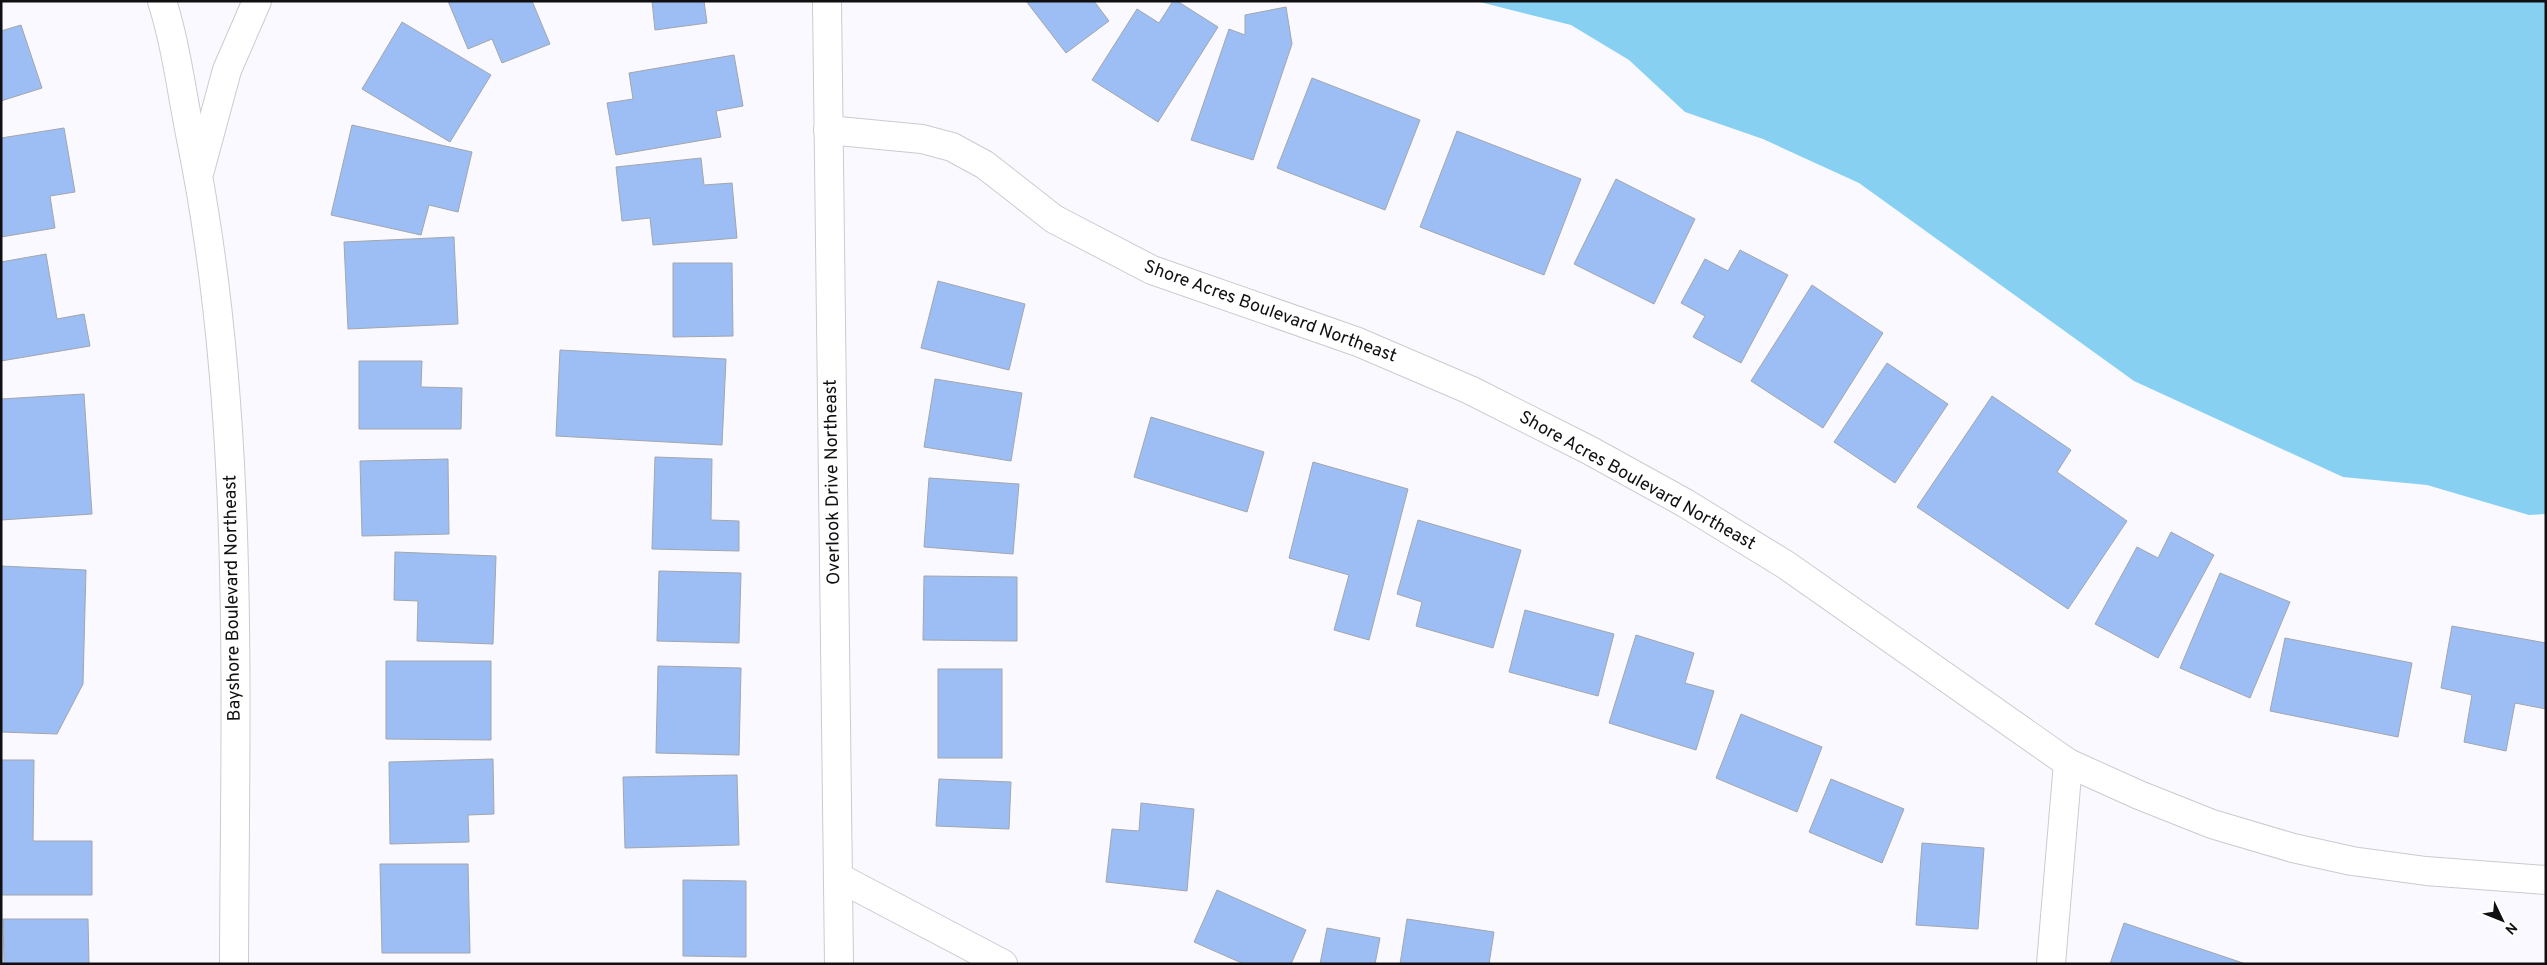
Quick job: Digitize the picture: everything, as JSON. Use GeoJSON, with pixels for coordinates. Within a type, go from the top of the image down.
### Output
{"type":"FeatureCollection","features":[{"type":"Feature","properties":{"kind":"street","name":"Bayshore Boulevard Northeast"},"geometry":{"type":"LineString","coordinates":[[162,1],[206,218],[227,401],[236,561],[234,964]]}},
{"type":"Feature","properties":{"kind":"street","name":"Bayshore Boulevard Northeast"},"geometry":{"type":"LineString","coordinates":[[198,174],[227,70],[257,1]]}},
{"type":"Feature","properties":{"kind":"street","name":"Overlook Drive Northeast"},"geometry":{"type":"LineString","coordinates":[[827,1],[838,964]]}},
{"type":"Feature","properties":{"kind":"street","name":"Shore Acres Boulevard Northeast"},"geometry":{"type":"LineString","coordinates":[[828,130],[922,139],[952,147],[985,165],[1054,219],[1152,270],[1358,342],[1470,390],[1589,450],[1685,504],[1786,565],[2068,763],[2212,824],[2293,848],[2352,861],[2426,871],[2546,880]]}},
{"type":"Feature","properties":{"kind":"street"},"geometry":{"type":"LineString","coordinates":[[2051,964],[2068,763]]}},
{"type":"Feature","properties":{"kind":"street"},"geometry":{"type":"LineString","coordinates":[[838,877],[1003,964]]}},
{"type":"Feature","properties":{"kind":"water"},"geometry":{"type":"Polygon","coordinates":[[[1476,1],[2546,1],[2546,514],[2529,515],[2427,485],[2343,477],[2134,381],[1859,183],[1763,139],[1685,112],[1629,60],[1571,25],[1476,1]]]}},
{"type":"Feature","properties":{"kind":"building"},"geometry":{"type":"Polygon","coordinates":[[[448,1],[532,1],[550,44],[502,63],[492,39],[468,49],[448,1]]]}},
{"type":"Feature","properties":{"kind":"building"},"geometry":{"type":"Polygon","coordinates":[[[652,1],[704,1],[707,23],[655,30],[652,1]]]}},
{"type":"Feature","properties":{"kind":"building"},"geometry":{"type":"Polygon","coordinates":[[[1026,1],[1094,1],[1109,21],[1066,53],[1026,1]]]}},
{"type":"Feature","properties":{"kind":"building"},"geometry":{"type":"Polygon","coordinates":[[[1173,1],[1177,1],[1218,27],[1158,122],[1092,80],[1137,9],[1159,23],[1173,1]]]}},
{"type":"Feature","properties":{"kind":"building"},"geometry":{"type":"Polygon","coordinates":[[[1286,7],[1292,44],[1253,160],[1191,140],[1229,29],[1245,35],[1245,15],[1286,7]]]}},
{"type":"Feature","properties":{"kind":"building"},"geometry":{"type":"Polygon","coordinates":[[[402,22],[491,75],[450,142],[362,89],[402,22]]]}},
{"type":"Feature","properties":{"kind":"building"},"geometry":{"type":"Polygon","coordinates":[[[21,25],[42,88],[1,101],[1,31],[21,25]]]}},
{"type":"Feature","properties":{"kind":"building"},"geometry":{"type":"Polygon","coordinates":[[[734,55],[743,106],[716,111],[721,137],[616,155],[607,103],[633,99],[629,73],[734,55]]]}},
{"type":"Feature","properties":{"kind":"building"},"geometry":{"type":"Polygon","coordinates":[[[1312,78],[1420,120],[1385,210],[1277,168],[1312,78]]]}},
{"type":"Feature","properties":{"kind":"building"},"geometry":{"type":"Polygon","coordinates":[[[352,125],[472,152],[458,212],[429,205],[421,235],[331,215],[352,125]]]}},
{"type":"Feature","properties":{"kind":"building"},"geometry":{"type":"Polygon","coordinates":[[[64,128],[75,192],[50,196],[55,228],[1,237],[1,138],[64,128]]]}},
{"type":"Feature","properties":{"kind":"building"},"geometry":{"type":"Polygon","coordinates":[[[1457,131],[1581,179],[1544,275],[1420,227],[1457,131]]]}},
{"type":"Feature","properties":{"kind":"building"},"geometry":{"type":"Polygon","coordinates":[[[701,158],[704,185],[732,183],[737,238],[653,245],[650,218],[622,221],[616,167],[701,158]]]}},
{"type":"Feature","properties":{"kind":"building"},"geometry":{"type":"Polygon","coordinates":[[[1616,179],[1695,219],[1654,304],[1574,264],[1616,179]]]}},
{"type":"Feature","properties":{"kind":"building"},"geometry":{"type":"Polygon","coordinates":[[[454,237],[458,324],[348,329],[344,242],[454,237]]]}},
{"type":"Feature","properties":{"kind":"building"},"geometry":{"type":"Polygon","coordinates":[[[1740,250],[1788,275],[1741,363],[1693,337],[1705,316],[1681,303],[1705,259],[1728,271],[1740,250]]]}},
{"type":"Feature","properties":{"kind":"building"},"geometry":{"type":"Polygon","coordinates":[[[46,254],[57,319],[84,314],[90,346],[1,361],[1,262],[46,254]]]}},
{"type":"Feature","properties":{"kind":"building"},"geometry":{"type":"Polygon","coordinates":[[[673,263],[732,263],[733,336],[673,337],[673,263]]]}},
{"type":"Feature","properties":{"kind":"building"},"geometry":{"type":"Polygon","coordinates":[[[938,281],[1025,304],[1009,370],[921,348],[938,281]]]}},
{"type":"Feature","properties":{"kind":"building"},"geometry":{"type":"Polygon","coordinates":[[[1812,285],[1883,333],[1823,428],[1751,381],[1812,285]]]}},
{"type":"Feature","properties":{"kind":"building"},"geometry":{"type":"Polygon","coordinates":[[[560,350],[726,359],[722,445],[556,436],[560,350]]]}},
{"type":"Feature","properties":{"kind":"building"},"geometry":{"type":"Polygon","coordinates":[[[359,361],[422,361],[421,387],[462,388],[461,429],[359,429],[359,361]]]}},
{"type":"Feature","properties":{"kind":"building"},"geometry":{"type":"Polygon","coordinates":[[[1887,363],[1948,404],[1895,483],[1834,442],[1887,363]]]}},
{"type":"Feature","properties":{"kind":"building"},"geometry":{"type":"Polygon","coordinates":[[[935,379],[1022,393],[1011,461],[924,447],[935,379]]]}},
{"type":"Feature","properties":{"kind":"building"},"geometry":{"type":"Polygon","coordinates":[[[84,394],[92,514],[1,520],[1,399],[84,394]]]}},
{"type":"Feature","properties":{"kind":"building"},"geometry":{"type":"Polygon","coordinates":[[[1992,396],[2071,450],[2057,472],[2127,521],[2068,609],[1917,507],[1992,396]]]}},
{"type":"Feature","properties":{"kind":"building"},"geometry":{"type":"Polygon","coordinates":[[[1151,417],[1264,452],[1247,512],[1134,477],[1151,417]]]}},
{"type":"Feature","properties":{"kind":"building"},"geometry":{"type":"Polygon","coordinates":[[[655,457],[712,459],[711,520],[739,521],[739,551],[652,549],[655,457]]]}},
{"type":"Feature","properties":{"kind":"building"},"geometry":{"type":"Polygon","coordinates":[[[448,459],[449,534],[362,536],[360,461],[448,459]]]}},
{"type":"Feature","properties":{"kind":"building"},"geometry":{"type":"Polygon","coordinates":[[[1313,462],[1408,489],[1369,640],[1334,630],[1349,575],[1289,558],[1313,462]]]}},
{"type":"Feature","properties":{"kind":"building"},"geometry":{"type":"Polygon","coordinates":[[[929,478],[1019,484],[1013,554],[924,547],[929,478]]]}},
{"type":"Feature","properties":{"kind":"building"},"geometry":{"type":"Polygon","coordinates":[[[1418,520],[1521,550],[1493,648],[1416,626],[1422,602],[1397,594],[1418,520]]]}},
{"type":"Feature","properties":{"kind":"building"},"geometry":{"type":"Polygon","coordinates":[[[2171,532],[2214,555],[2158,658],[2095,624],[2137,547],[2158,558],[2171,532]]]}},
{"type":"Feature","properties":{"kind":"building"},"geometry":{"type":"Polygon","coordinates":[[[395,552],[496,556],[493,644],[417,641],[418,601],[394,600],[395,552]]]}},
{"type":"Feature","properties":{"kind":"building"},"geometry":{"type":"Polygon","coordinates":[[[1,566],[86,570],[83,684],[57,734],[1,732],[1,566]]]}},
{"type":"Feature","properties":{"kind":"building"},"geometry":{"type":"Polygon","coordinates":[[[659,571],[741,573],[739,643],[657,641],[659,571]]]}},
{"type":"Feature","properties":{"kind":"building"},"geometry":{"type":"Polygon","coordinates":[[[2220,573],[2290,602],[2250,698],[2180,668],[2220,573]]]}},
{"type":"Feature","properties":{"kind":"building"},"geometry":{"type":"Polygon","coordinates":[[[924,576],[1017,577],[1017,641],[923,640],[924,576]]]}},
{"type":"Feature","properties":{"kind":"building"},"geometry":{"type":"Polygon","coordinates":[[[1525,610],[1614,634],[1598,696],[1509,672],[1525,610]]]}},
{"type":"Feature","properties":{"kind":"building"},"geometry":{"type":"Polygon","coordinates":[[[2452,626],[2546,643],[2546,709],[2515,703],[2506,751],[2464,742],[2472,695],[2441,688],[2452,626]]]}},
{"type":"Feature","properties":{"kind":"building"},"geometry":{"type":"Polygon","coordinates":[[[1636,635],[1694,653],[1685,683],[1714,691],[1696,750],[1609,723],[1636,635]]]}},
{"type":"Feature","properties":{"kind":"building"},"geometry":{"type":"Polygon","coordinates":[[[2285,638],[2412,663],[2398,737],[2270,711],[2285,638]]]}},
{"type":"Feature","properties":{"kind":"building"},"geometry":{"type":"Polygon","coordinates":[[[386,661],[491,661],[491,740],[386,739],[386,661]]]}},
{"type":"Feature","properties":{"kind":"building"},"geometry":{"type":"Polygon","coordinates":[[[658,666],[741,668],[739,755],[656,753],[658,666]]]}},
{"type":"Feature","properties":{"kind":"building"},"geometry":{"type":"Polygon","coordinates":[[[938,669],[1002,669],[1002,758],[938,758],[938,669]]]}},
{"type":"Feature","properties":{"kind":"building"},"geometry":{"type":"Polygon","coordinates":[[[1741,714],[1822,747],[1797,812],[1716,778],[1741,714]]]}},
{"type":"Feature","properties":{"kind":"building"},"geometry":{"type":"Polygon","coordinates":[[[493,759],[494,814],[468,815],[469,842],[390,844],[389,762],[493,759]]]}},
{"type":"Feature","properties":{"kind":"building"},"geometry":{"type":"Polygon","coordinates":[[[1,760],[34,760],[33,841],[92,841],[92,895],[1,895],[1,760]]]}},
{"type":"Feature","properties":{"kind":"building"},"geometry":{"type":"Polygon","coordinates":[[[737,775],[739,845],[625,848],[623,777],[737,775]]]}},
{"type":"Feature","properties":{"kind":"building"},"geometry":{"type":"Polygon","coordinates":[[[939,779],[1011,782],[1009,829],[936,826],[939,779]]]}},
{"type":"Feature","properties":{"kind":"building"},"geometry":{"type":"Polygon","coordinates":[[[1831,779],[1904,809],[1882,863],[1809,832],[1831,779]]]}},
{"type":"Feature","properties":{"kind":"building"},"geometry":{"type":"Polygon","coordinates":[[[1141,803],[1194,809],[1187,891],[1106,882],[1112,829],[1139,831],[1141,803]]]}},
{"type":"Feature","properties":{"kind":"building"},"geometry":{"type":"Polygon","coordinates":[[[1922,843],[1984,848],[1978,929],[1916,925],[1922,843]]]}},
{"type":"Feature","properties":{"kind":"building"},"geometry":{"type":"Polygon","coordinates":[[[380,864],[468,864],[470,953],[382,953],[380,864]]]}},
{"type":"Feature","properties":{"kind":"building"},"geometry":{"type":"Polygon","coordinates":[[[683,880],[746,881],[746,957],[683,956],[683,880]]]}},
{"type":"Feature","properties":{"kind":"building"},"geometry":{"type":"Polygon","coordinates":[[[1217,890],[1306,930],[1291,964],[1244,964],[1194,942],[1217,890]]]}},
{"type":"Feature","properties":{"kind":"building"},"geometry":{"type":"Polygon","coordinates":[[[3,919],[88,919],[89,964],[4,964],[3,919]]]}},
{"type":"Feature","properties":{"kind":"building"},"geometry":{"type":"Polygon","coordinates":[[[1407,919],[1494,932],[1489,964],[1400,964],[1407,919]]]}},
{"type":"Feature","properties":{"kind":"building"},"geometry":{"type":"Polygon","coordinates":[[[2124,923],[2246,964],[2110,964],[2124,923]]]}},
{"type":"Feature","properties":{"kind":"building"},"geometry":{"type":"Polygon","coordinates":[[[1327,928],[1380,938],[1375,964],[1320,964],[1327,928]]]}}]}
